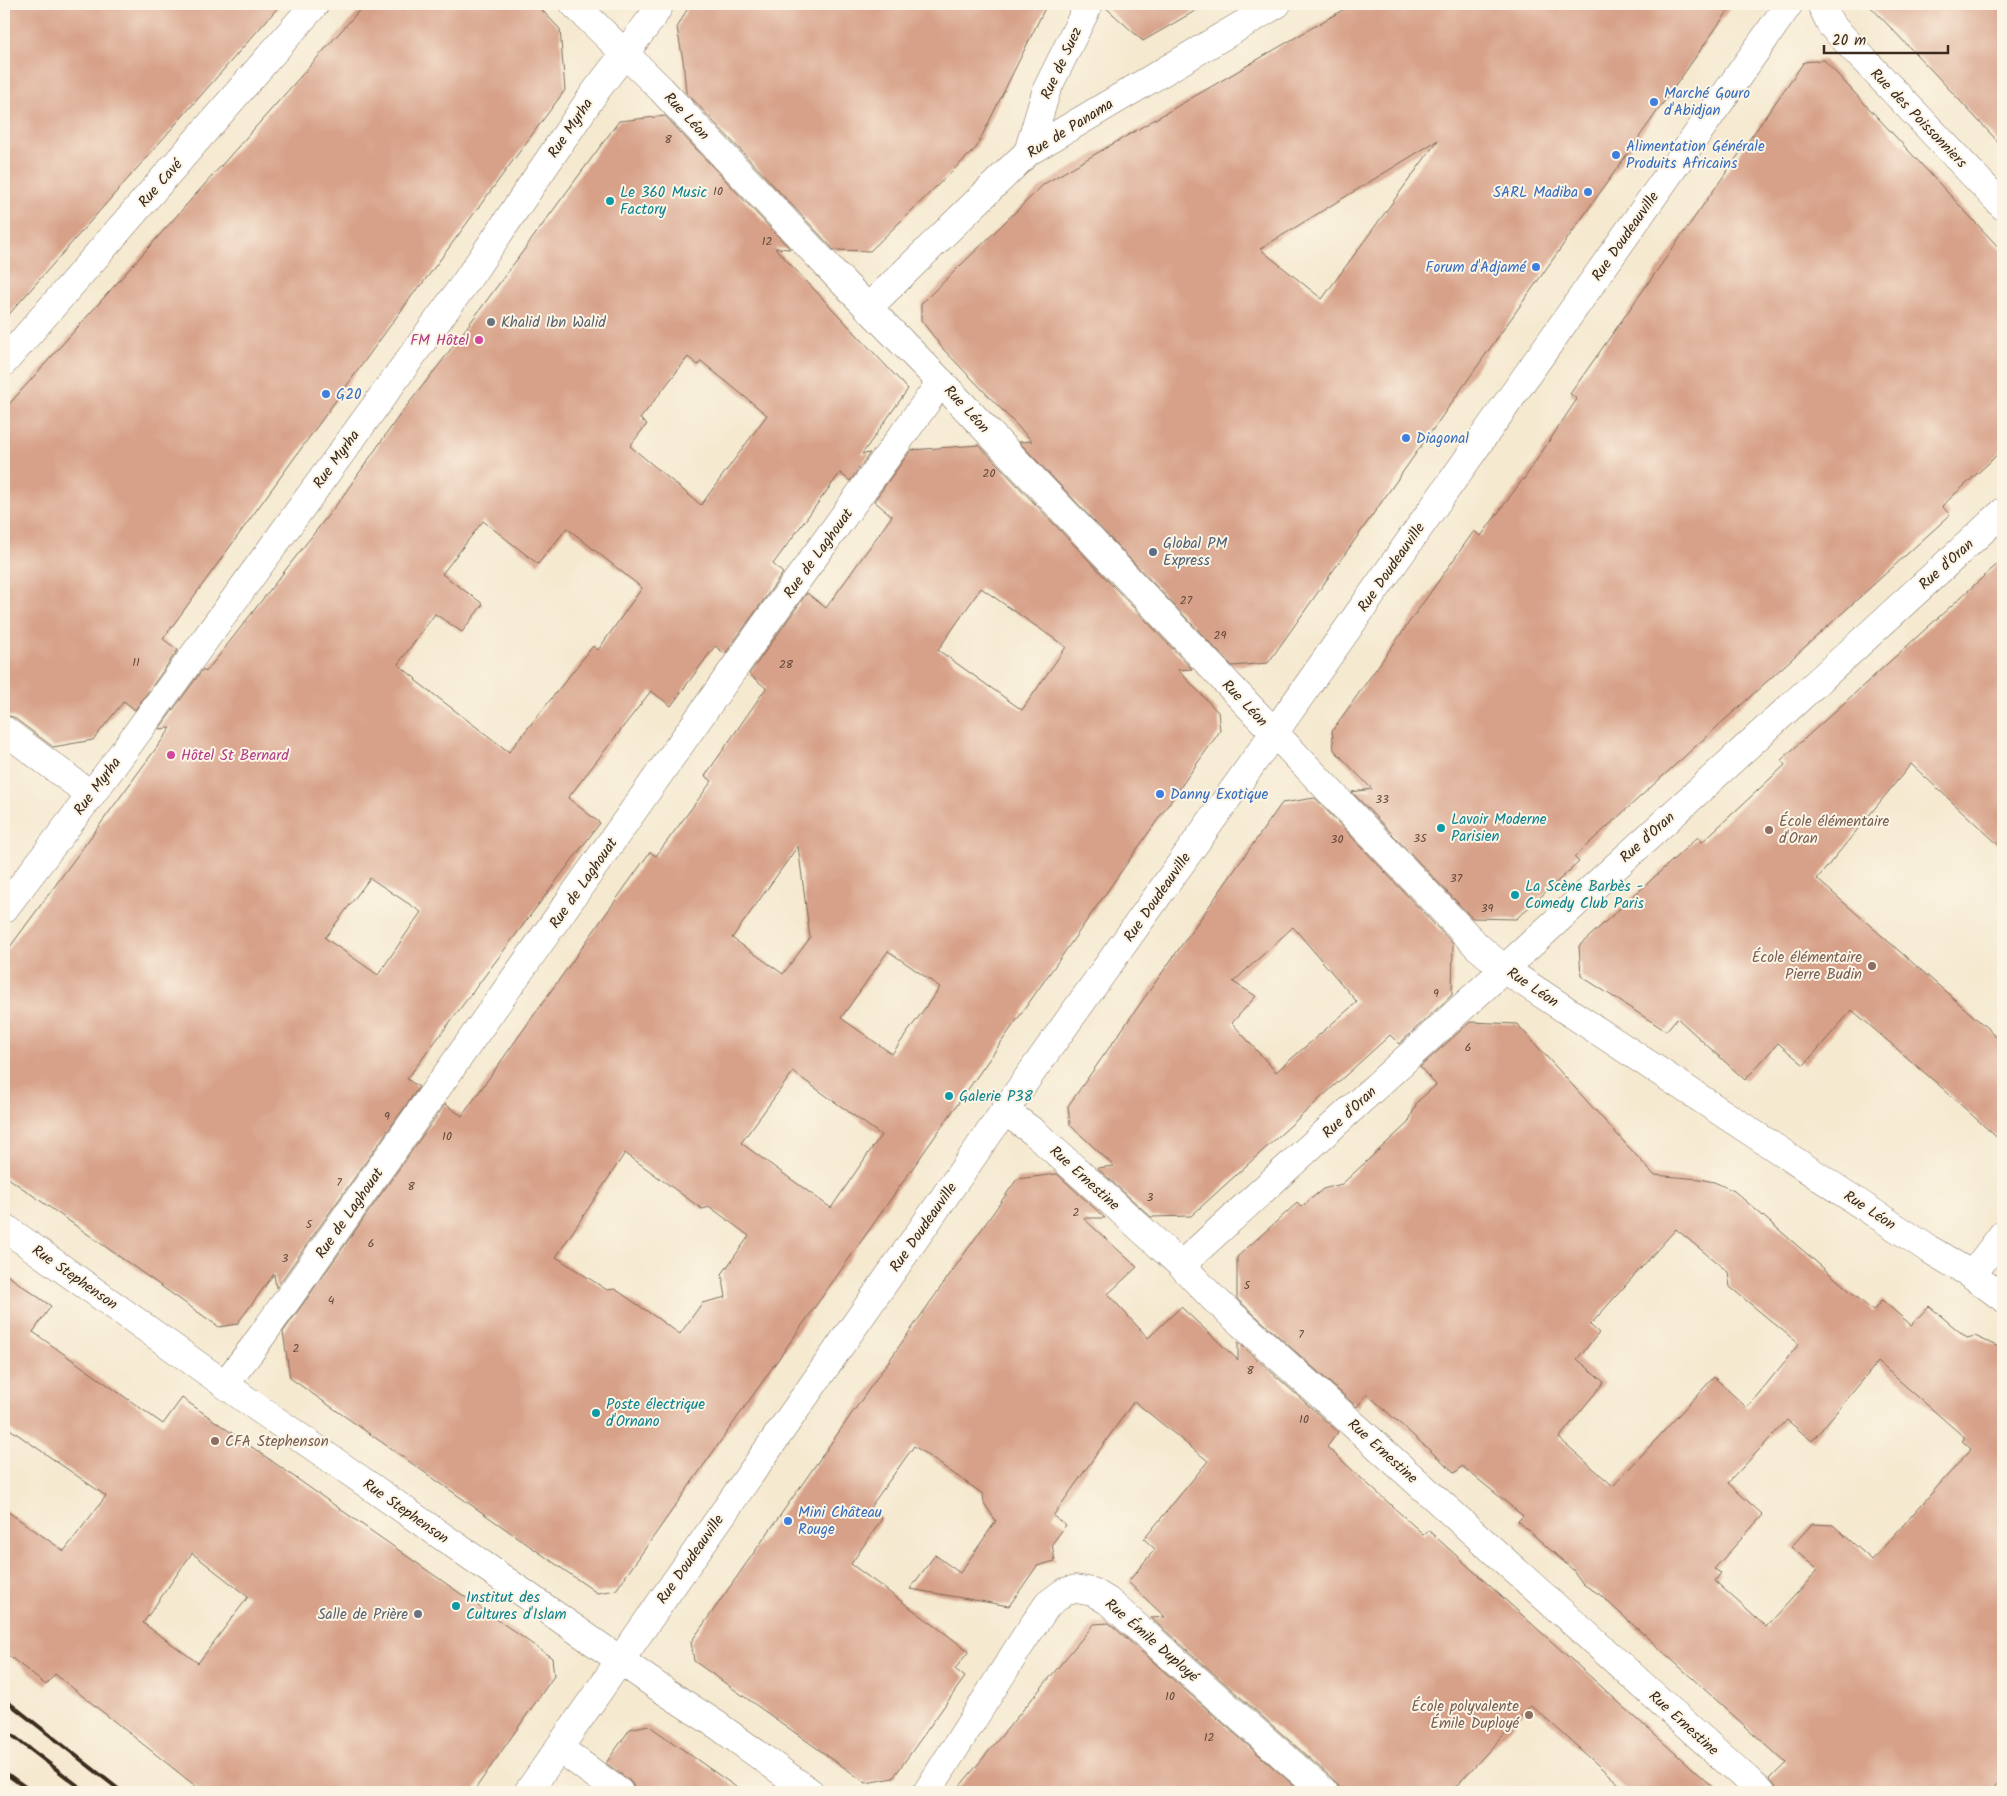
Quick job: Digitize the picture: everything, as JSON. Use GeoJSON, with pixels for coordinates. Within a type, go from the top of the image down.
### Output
{"type":"FeatureCollection","features":[{"type":"Feature","properties":{"kind":"street","name":"Rue Cavé"},"geometry":{"type":"LineString","coordinates":[[4,362],[315,4]]}},
{"type":"Feature","properties":{"kind":"street","name":"Rue Léon"},"geometry":{"type":"LineString","coordinates":[[574,4],[661,89],[1477,946],[1504,969],[2003,1298]]}},
{"type":"Feature","properties":{"kind":"street","name":"Rue Myrha"},"geometry":{"type":"LineString","coordinates":[[4,909],[91,795],[465,283],[594,92],[652,18],[660,4]]}},
{"type":"Feature","properties":{"kind":"street","name":"Rue de Suez"},"geometry":{"type":"LineString","coordinates":[[1028,152],[1047,89],[1090,4]]}},
{"type":"Feature","properties":{"kind":"street","name":"Rue de Panama"},"geometry":{"type":"LineString","coordinates":[[868,308],[1028,152],[1277,4]]}},
{"type":"Feature","properties":{"kind":"street","name":"Rue Doudeauville"},"geometry":{"type":"LineString","coordinates":[[528,1792],[1005,1111],[1789,4]]}},
{"type":"Feature","properties":{"kind":"street","name":"Rue des Poissonniers"},"geometry":{"type":"LineString","coordinates":[[1820,4],[1831,25],[2003,206]]}},
{"type":"Feature","properties":{"kind":"street","name":"Rue de Laghouat"},"geometry":{"type":"LineString","coordinates":[[225,1384],[253,1348],[758,634],[941,382]]}},
{"type":"Feature","properties":{"kind":"street","name":"Rue d'Oran"},"geometry":{"type":"LineString","coordinates":[[1181,1265],[2003,512]]}},
{"type":"Feature","properties":{"kind":"street"},"geometry":{"type":"LineString","coordinates":[[4,730],[91,795]]}},
{"type":"Feature","properties":{"kind":"street","name":"Rue Ernestine"},"geometry":{"type":"LineString","coordinates":[[1005,1111],[1035,1133],[1181,1265],[1212,1297],[1761,1792]]}},
{"type":"Feature","properties":{"kind":"street","name":"Rue Stephenson"},"geometry":{"type":"LineString","coordinates":[[4,1227],[225,1384],[620,1660],[717,1725],[810,1792]]}},
{"type":"Feature","properties":{"kind":"street"},"geometry":{"type":"LineString","coordinates":[[1972,1276],[2003,1234]]}},
{"type":"Feature","properties":{"kind":"street","name":"Rue Émile Duployé"},"geometry":{"type":"LineString","coordinates":[[927,1792],[1048,1604],[1064,1592],[1076,1589],[1093,1592],[1108,1601],[1324,1792]]}},
{"type":"Feature","properties":{"kind":"street"},"geometry":{"type":"LineString","coordinates":[[559,1748],[619,1792]]}},
{"type":"Feature","properties":{"kind":"building"},"geometry":{"type":"Polygon","coordinates":[[[4,4],[281,4],[4,320],[4,4]]]}},
{"type":"Feature","properties":{"kind":"building"},"geometry":{"type":"Polygon","coordinates":[[[365,4],[536,4],[560,29],[565,90],[419,286],[163,639],[178,650],[135,710],[124,701],[93,740],[53,747],[13,717],[4,715],[4,410],[365,4]]]}},
{"type":"Feature","properties":{"kind":"building"},"geometry":{"type":"Polygon","coordinates":[[[690,4],[1047,4],[976,148],[870,251],[834,250],[686,92],[677,28],[690,4]]]}},
{"type":"Feature","properties":{"kind":"building"},"geometry":{"type":"Polygon","coordinates":[[[1104,4],[1207,4],[1143,41],[1104,4]]]}},
{"type":"Feature","properties":{"kind":"building"},"geometry":{"type":"Polygon","coordinates":[[[1353,4],[1733,4],[1268,663],[1232,666],[1019,442],[1032,441],[943,349],[921,320],[921,304],[1044,184],[1353,4]],[[1438,140],[1260,249],[1322,299],[1438,140]]]}},
{"type":"Feature","properties":{"kind":"building"},"geometry":{"type":"Polygon","coordinates":[[[1868,4],[2003,4],[2003,147],[1935,74],[1868,4]]]}},
{"type":"Feature","properties":{"kind":"building"},"geometry":{"type":"Polygon","coordinates":[[[1824,60],[2003,252],[2003,448],[1942,506],[1950,515],[1574,857],[1579,862],[1516,919],[1472,918],[1352,792],[1372,789],[1334,750],[1332,731],[1474,531],[1481,536],[1524,479],[1577,399],[1570,394],[1804,62],[1824,60]]]}},
{"type":"Feature","properties":{"kind":"building"},"geometry":{"type":"Polygon","coordinates":[[[665,116],[790,249],[775,248],[908,389],[862,454],[870,453],[850,481],[840,473],[773,564],[783,573],[725,654],[715,646],[671,706],[651,691],[568,798],[600,823],[407,1079],[419,1087],[276,1288],[274,1274],[237,1324],[219,1327],[4,1175],[4,955],[171,728],[159,729],[203,669],[206,672],[340,500],[399,416],[442,361],[619,121],[665,116]],[[688,357],[640,419],[647,424],[630,446],[701,505],[767,415],[701,361],[698,365],[688,357]],[[483,521],[442,574],[483,604],[462,632],[435,614],[398,664],[415,680],[509,752],[593,646],[598,650],[642,588],[567,528],[538,564],[483,521]],[[370,878],[325,938],[378,975],[421,912],[370,878]]]}},
{"type":"Feature","properties":{"kind":"building"},"geometry":{"type":"Polygon","coordinates":[[[979,445],[1192,669],[1178,670],[1218,712],[1220,731],[616,1590],[597,1593],[290,1378],[283,1332],[445,1104],[462,1116],[650,852],[656,856],[712,781],[705,776],[766,688],[749,674],[807,593],[826,608],[892,516],[874,501],[911,450],[979,445]],[[981,588],[938,650],[1022,710],[1066,647],[981,588]],[[798,846],[732,938],[783,974],[810,938],[798,846]],[[888,951],[841,1018],[892,1054],[940,987],[888,951]],[[793,1072],[741,1143],[831,1208],[881,1135],[793,1072]],[[625,1153],[556,1257],[607,1290],[615,1289],[680,1334],[702,1303],[726,1297],[722,1274],[749,1236],[710,1207],[702,1209],[625,1153]]]}},
{"type":"Feature","properties":{"kind":"building"},"geometry":{"type":"Polygon","coordinates":[[[2003,559],[2003,849],[1911,764],[1817,879],[2003,1042],[2003,1143],[1852,1010],[1804,1065],[1778,1043],[1745,1080],[1677,1018],[1666,1031],[1581,976],[1579,946],[1698,837],[1702,842],[1785,765],[1781,760],[2003,559]]]}},
{"type":"Feature","properties":{"kind":"building"},"geometry":{"type":"Polygon","coordinates":[[[1315,798],[1453,944],[1452,995],[1399,1044],[1390,1035],[1191,1216],[1151,1217],[1097,1168],[1114,1166],[1070,1125],[1068,1106],[1282,803],[1315,798]],[[1293,927],[1233,982],[1256,996],[1232,1023],[1276,1072],[1357,1002],[1293,927]]]}},
{"type":"Feature","properties":{"kind":"building"},"geometry":{"type":"Polygon","coordinates":[[[1470,1022],[1517,1024],[1654,1175],[1700,1179],[1714,1182],[1734,1191],[1873,1311],[1882,1300],[1911,1325],[1929,1306],[1967,1338],[1975,1336],[2003,1349],[2003,1779],[1991,1792],[1776,1792],[1776,1787],[1770,1779],[1786,1763],[1599,1594],[1583,1584],[1573,1570],[1518,1521],[1523,1516],[1462,1466],[1455,1473],[1367,1394],[1357,1407],[1237,1299],[1237,1257],[1297,1203],[1301,1207],[1323,1189],[1342,1184],[1408,1123],[1417,1102],[1436,1085],[1420,1067],[1470,1022]],[[1676,1229],[1590,1325],[1599,1333],[1577,1359],[1604,1382],[1559,1438],[1613,1486],[1714,1377],[1747,1408],[1799,1344],[1730,1287],[1728,1272],[1676,1229]],[[1878,1362],[1812,1441],[1787,1420],[1728,1483],[1763,1515],[1714,1569],[1721,1573],[1715,1581],[1766,1627],[1818,1570],[1791,1547],[1812,1524],[1833,1525],[1872,1560],[1971,1449],[1962,1441],[1965,1438],[1878,1362]]]}},
{"type":"Feature","properties":{"kind":"building"},"geometry":{"type":"Polygon","coordinates":[[[1057,1174],[1105,1218],[1083,1218],[1137,1267],[1108,1294],[1148,1338],[1181,1307],[1238,1360],[1238,1342],[1338,1432],[1327,1447],[1424,1535],[1428,1530],[1718,1792],[1628,1792],[1531,1705],[1451,1792],[1339,1792],[1339,1787],[1334,1780],[1151,1618],[1165,1617],[1128,1582],[1155,1549],[1144,1539],[1208,1461],[1134,1401],[1053,1516],[1066,1525],[1052,1544],[1055,1561],[1037,1566],[1009,1606],[910,1589],[935,1555],[960,1573],[996,1521],[984,1503],[983,1494],[914,1446],[869,1509],[882,1519],[851,1564],[969,1651],[955,1669],[965,1677],[893,1778],[866,1783],[694,1661],[691,1642],[1017,1179],[1057,1174]]]}},
{"type":"Feature","properties":{"kind":"building"},"geometry":{"type":"Polygon","coordinates":[[[4,1273],[51,1306],[33,1332],[163,1424],[182,1398],[552,1658],[554,1676],[473,1792],[203,1792],[55,1674],[46,1685],[4,1652],[4,1509],[64,1551],[106,1496],[4,1425],[4,1273]],[[192,1553],[143,1623],[198,1663],[248,1597],[192,1553]]]}},
{"type":"Feature","properties":{"kind":"building"},"geometry":{"type":"Polygon","coordinates":[[[1109,1623],[1301,1792],[955,1792],[1094,1624],[1109,1623]]]}},
{"type":"Feature","properties":{"kind":"building"},"geometry":{"type":"Polygon","coordinates":[[[648,1725],[743,1792],[634,1792],[633,1785],[629,1780],[606,1763],[630,1729],[648,1725]]]}},
{"type":"Feature","properties":{"kind":"railway"},"geometry":{"type":"LineString","coordinates":[[4,1699],[122,1792]]}},
{"type":"Feature","properties":{"kind":"railway"},"geometry":{"type":"LineString","coordinates":[[4,1729],[86,1792]]}},
{"type":"Feature","properties":{"kind":"railway"},"geometry":{"type":"LineString","coordinates":[[4,1772],[32,1792]]}},
{"type":"Feature","properties":{"kind":"place","name":"Marché Gouro d'Abidjan"},"geometry":{"type":"Point","coordinates":[1654,102]}},
{"type":"Feature","properties":{"kind":"place","name":"Alimentation Générale Produits Africains"},"geometry":{"type":"Point","coordinates":[1616,155]}},
{"type":"Feature","properties":{"kind":"place","name":"SARL Madiba"},"geometry":{"type":"Point","coordinates":[1588,192]}},
{"type":"Feature","properties":{"kind":"place","name":"Le 360 Music Factory"},"geometry":{"type":"Point","coordinates":[610,201]}},
{"type":"Feature","properties":{"kind":"place","name":"Forum d'Adjamé"},"geometry":{"type":"Point","coordinates":[1536,267]}},
{"type":"Feature","properties":{"kind":"place","name":"Khalid Ibn Walid"},"geometry":{"type":"Point","coordinates":[491,322]}},
{"type":"Feature","properties":{"kind":"place","name":"FM Hôtel"},"geometry":{"type":"Point","coordinates":[479,340]}},
{"type":"Feature","properties":{"kind":"place","name":"G20"},"geometry":{"type":"Point","coordinates":[326,394]}},
{"type":"Feature","properties":{"kind":"place","name":"Diagonal"},"geometry":{"type":"Point","coordinates":[1406,438]}},
{"type":"Feature","properties":{"kind":"place","name":"Global PM Express"},"geometry":{"type":"Point","coordinates":[1153,552]}},
{"type":"Feature","properties":{"kind":"place","name":"Hôtel St Bernard"},"geometry":{"type":"Point","coordinates":[171,755]}},
{"type":"Feature","properties":{"kind":"place","name":"Danny Exotique"},"geometry":{"type":"Point","coordinates":[1160,794]}},
{"type":"Feature","properties":{"kind":"place","name":"Lavoir Moderne Parisien"},"geometry":{"type":"Point","coordinates":[1441,828]}},
{"type":"Feature","properties":{"kind":"place","name":"École élémentaire d'Oran"},"geometry":{"type":"Point","coordinates":[1769,830]}},
{"type":"Feature","properties":{"kind":"place","name":"La Scène Barbès - Comedy Club Paris"},"geometry":{"type":"Point","coordinates":[1515,895]}},
{"type":"Feature","properties":{"kind":"place","name":"École élémentaire Pierre Budin"},"geometry":{"type":"Point","coordinates":[1872,966]}},
{"type":"Feature","properties":{"kind":"place","name":"Galerie P38"},"geometry":{"type":"Point","coordinates":[949,1096]}},
{"type":"Feature","properties":{"kind":"place","name":"Poste électrique d'Ornano"},"geometry":{"type":"Point","coordinates":[596,1413]}},
{"type":"Feature","properties":{"kind":"place","name":"CFA Stephenson"},"geometry":{"type":"Point","coordinates":[215,1441]}},
{"type":"Feature","properties":{"kind":"place","name":"Mini Château Rouge"},"geometry":{"type":"Point","coordinates":[788,1521]}},
{"type":"Feature","properties":{"kind":"place","name":"Institut des Cultures d'Islam"},"geometry":{"type":"Point","coordinates":[456,1606]}},
{"type":"Feature","properties":{"kind":"place","name":"Salle de Prière"},"geometry":{"type":"Point","coordinates":[418,1614]}},
{"type":"Feature","properties":{"kind":"place","name":"École polyvalente Émile Duployé"},"geometry":{"type":"Point","coordinates":[1529,1715]}}]}
